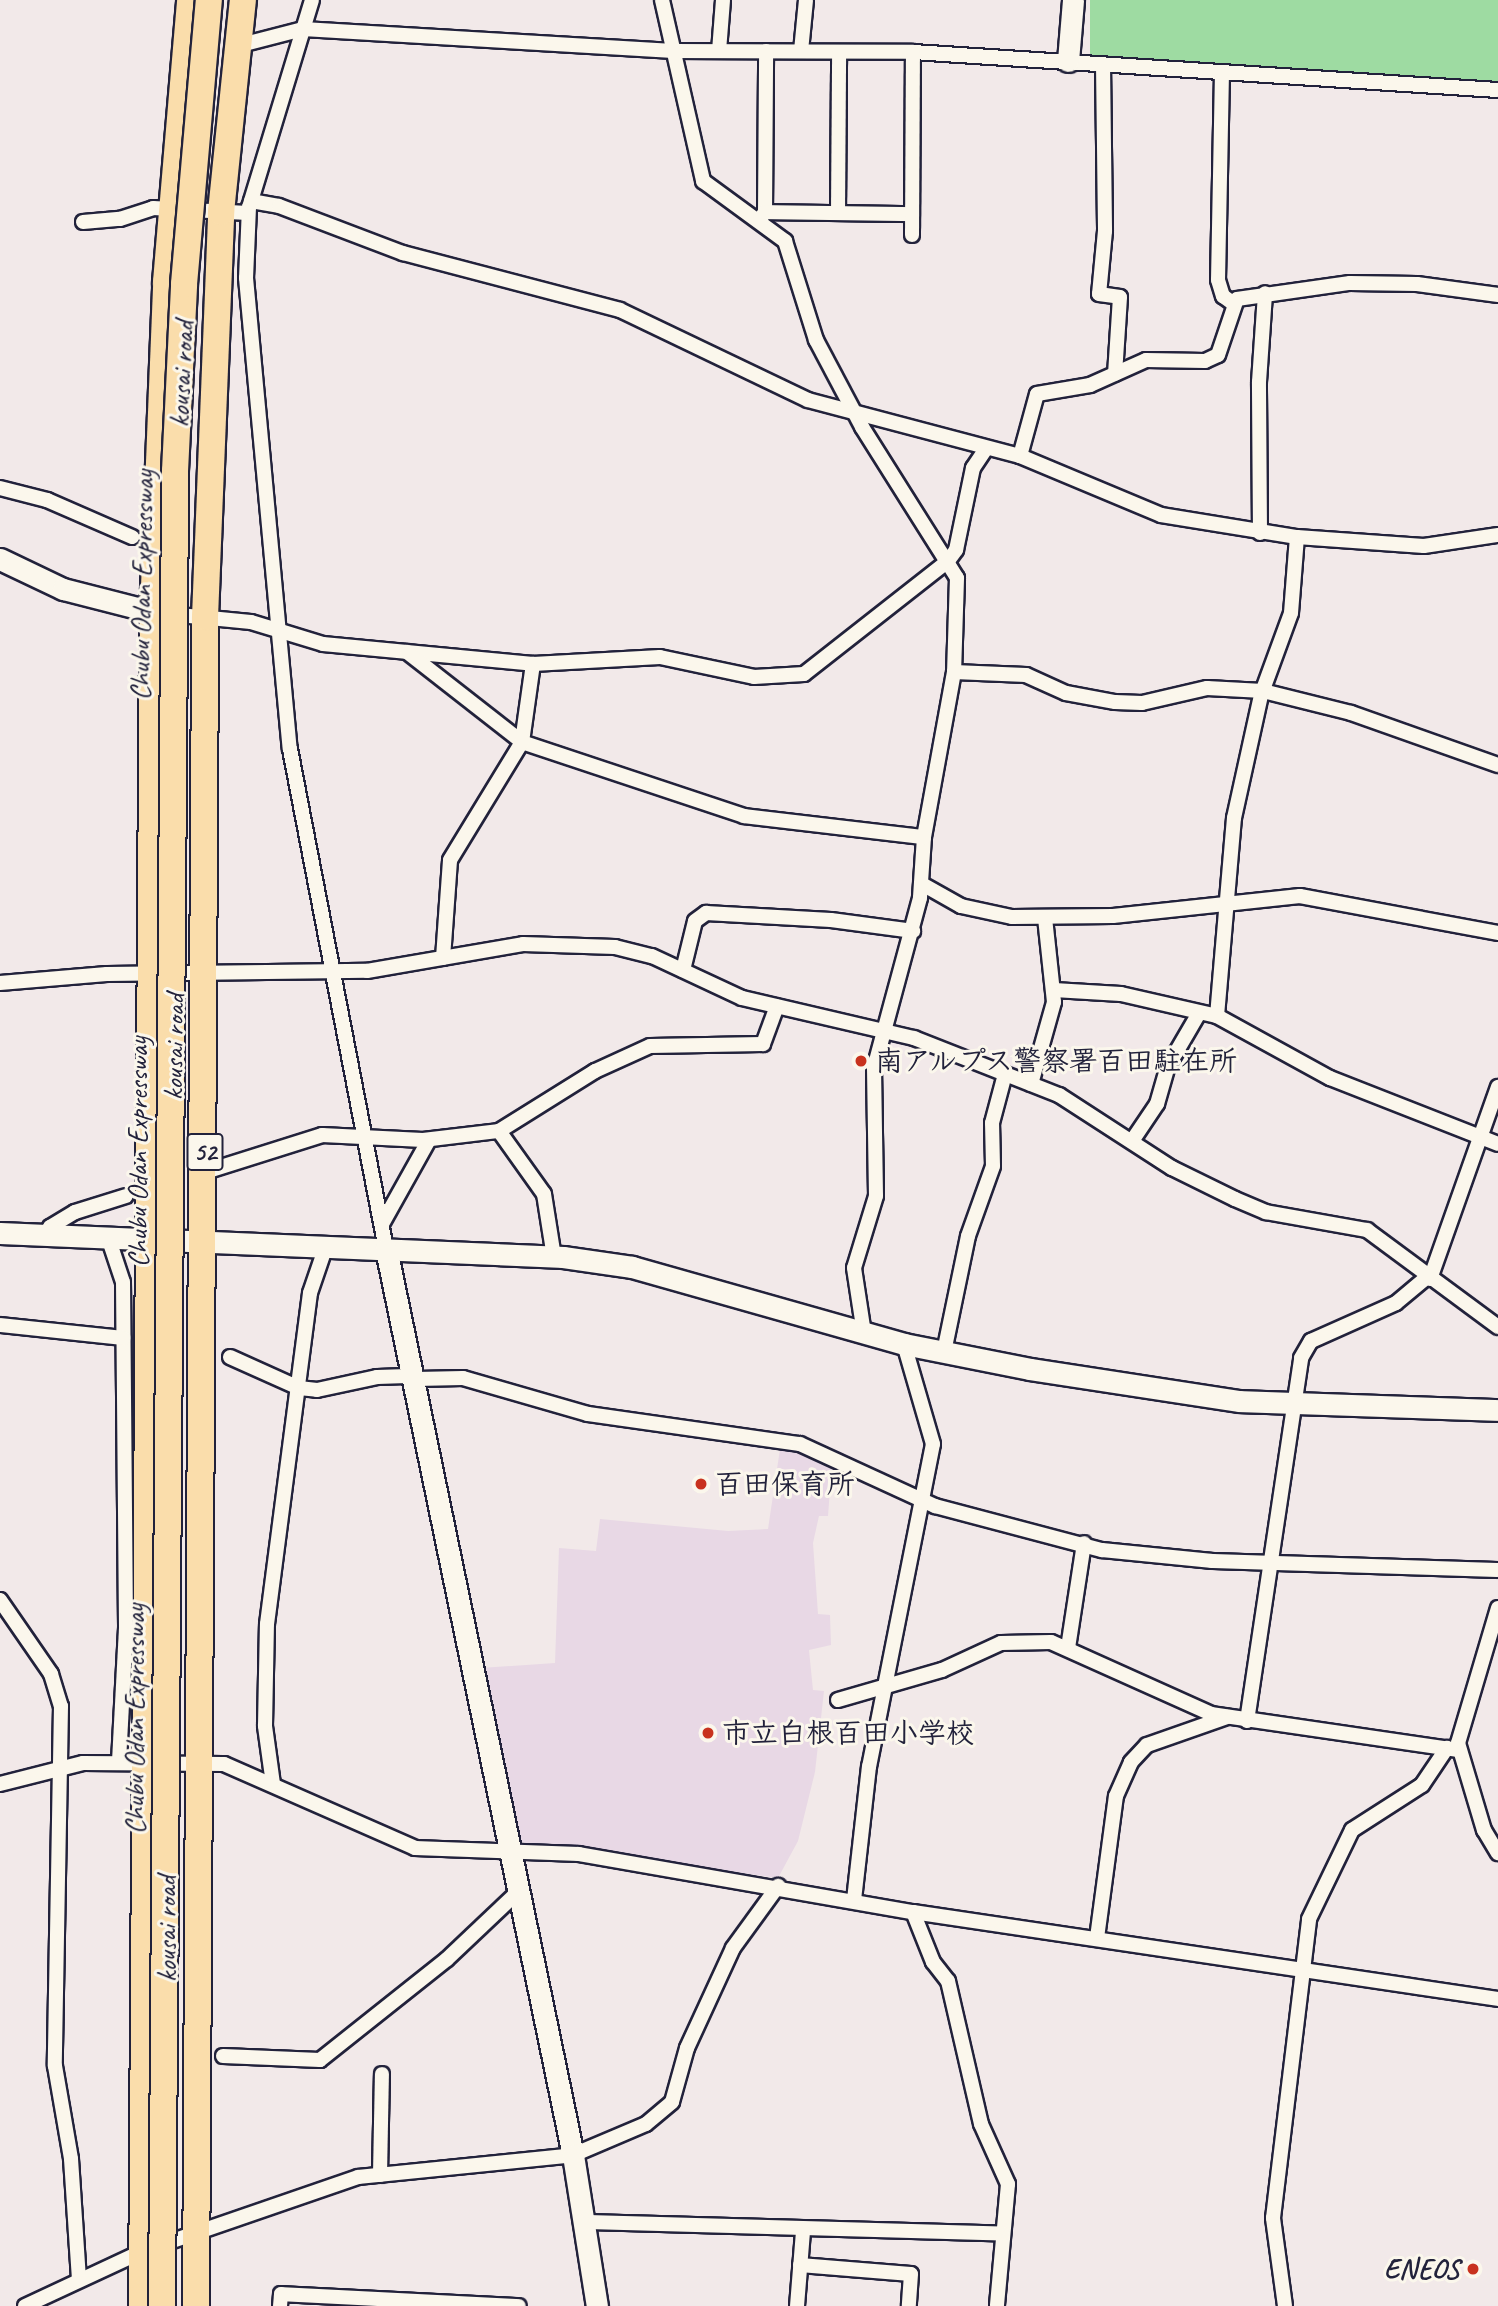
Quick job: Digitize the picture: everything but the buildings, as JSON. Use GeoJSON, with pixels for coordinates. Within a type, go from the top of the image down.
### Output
{"type":"FeatureCollection","features":[{"type":"Feature","properties":{"kind":"highway","name":"kousai road"},"geometry":{"type":"LineString","coordinates":[[142,2306],[149,1764],[147,1238],[153,612],[170,207],[190,0]]}},
{"type":"Feature","properties":{"kind":"highway","name":"Chubu Odan Expressway"},"geometry":{"type":"LineString","coordinates":[[152,2306],[164,472],[173,280],[198,0]]}},
{"type":"Feature","properties":{"kind":"highway","name":"Chubu Odan Expressway"},"geometry":{"type":"LineString","coordinates":[[162,2306],[174,471],[184,284],[209,0]]}},
{"type":"Feature","properties":{"kind":"highway","name":"kousai road"},"geometry":{"type":"LineString","coordinates":[[196,2306],[198,1763],[205,1172],[205,617],[221,212],[243,0]]}},
{"type":"Feature","properties":{"kind":"street"},"geometry":{"type":"LineString","coordinates":[[312,0],[250,207],[246,278],[276,628],[290,749],[386,1249],[416,1378],[573,2155],[586,2222],[597,2306]]}},
{"type":"Feature","properties":{"kind":"street"},"geometry":{"type":"LineString","coordinates":[[662,0],[703,181],[762,216],[793,255],[804,310],[855,416],[957,578],[954,672],[924,837],[922,884],[913,931],[872,1087],[879,1153],[876,1196],[854,1268],[864,1333]]}},
{"type":"Feature","properties":{"kind":"street"},"geometry":{"type":"LineString","coordinates":[[719,51],[723,0]]}},
{"type":"Feature","properties":{"kind":"street"},"geometry":{"type":"LineString","coordinates":[[801,51],[806,0]]}},
{"type":"Feature","properties":{"kind":"street"},"geometry":{"type":"LineString","coordinates":[[1068,61],[1073,0]]}},
{"type":"Feature","properties":{"kind":"street"},"geometry":{"type":"LineString","coordinates":[[237,46],[303,29],[673,51],[913,52],[1498,90]]}},
{"type":"Feature","properties":{"kind":"street"},"geometry":{"type":"LineString","coordinates":[[762,216],[766,51]]}},
{"type":"Feature","properties":{"kind":"street"},"geometry":{"type":"LineString","coordinates":[[838,213],[839,52]]}},
{"type":"Feature","properties":{"kind":"street"},"geometry":{"type":"LineString","coordinates":[[912,235],[913,52]]}},
{"type":"Feature","properties":{"kind":"street"},"geometry":{"type":"LineString","coordinates":[[1103,64],[1105,231],[1099,294],[1121,297],[1115,374]]}},
{"type":"Feature","properties":{"kind":"street"},"geometry":{"type":"LineString","coordinates":[[1222,72],[1218,280],[1223,296],[1234,304]]}},
{"type":"Feature","properties":{"kind":"street"},"geometry":{"type":"LineString","coordinates":[[83,222],[170,207],[221,212],[250,207],[305,215],[403,253],[620,310],[754,377],[855,416],[1020,456],[1161,515],[1260,533],[1424,546],[1498,535]]}},
{"type":"Feature","properties":{"kind":"street"},"geometry":{"type":"LineString","coordinates":[[762,216],[912,214]]}},
{"type":"Feature","properties":{"kind":"street"},"geometry":{"type":"LineString","coordinates":[[1234,304],[1265,293],[1350,283],[1417,284],[1498,295]]}},
{"type":"Feature","properties":{"kind":"street"},"geometry":{"type":"LineString","coordinates":[[1260,533],[1259,382],[1265,293]]}},
{"type":"Feature","properties":{"kind":"street"},"geometry":{"type":"LineString","coordinates":[[1020,456],[1037,394],[1115,374],[1146,360],[1205,361],[1218,355],[1234,304]]}},
{"type":"Feature","properties":{"kind":"street"},"geometry":{"type":"LineString","coordinates":[[0,559],[63,589],[153,612],[276,628],[323,643],[533,664],[660,657],[754,677],[804,674],[948,561],[956,550],[973,468],[986,449]]}},
{"type":"Feature","properties":{"kind":"street"},"geometry":{"type":"LineString","coordinates":[[0,488],[57,503],[132,537]]}},
{"type":"Feature","properties":{"kind":"street"},"geometry":{"type":"LineString","coordinates":[[1217,1016],[1234,818],[1263,691],[1291,613],[1297,537]]}},
{"type":"Feature","properties":{"kind":"street"},"geometry":{"type":"LineString","coordinates":[[407,652],[522,742],[744,816],[924,837]]}},
{"type":"Feature","properties":{"kind":"street"},"geometry":{"type":"LineString","coordinates":[[443,958],[450,860],[522,742],[533,664]]}},
{"type":"Feature","properties":{"kind":"street"},"geometry":{"type":"LineString","coordinates":[[954,672],[1026,675],[1066,693],[1115,702],[1142,703],[1207,688],[1263,691],[1351,713],[1498,765]]}},
{"type":"Feature","properties":{"kind":"street"},"geometry":{"type":"LineString","coordinates":[[922,884],[988,914],[1045,918],[1226,908],[1300,896],[1498,933]]}},
{"type":"Feature","properties":{"kind":"street"},"geometry":{"type":"LineString","coordinates":[[683,971],[695,921],[706,913],[831,920],[913,931]]}},
{"type":"Feature","properties":{"kind":"street"},"geometry":{"type":"LineString","coordinates":[[1031,1084],[1054,990],[1045,918]]}},
{"type":"Feature","properties":{"kind":"street"},"geometry":{"type":"LineString","coordinates":[[0,983],[206,972],[332,972],[443,958],[523,944],[575,944],[652,956],[742,998],[886,1030],[1031,1084],[1091,1112],[1172,1168],[1266,1212],[1367,1230],[1428,1278],[1498,1327]]}},
{"type":"Feature","properties":{"kind":"street"},"geometry":{"type":"LineString","coordinates":[[1054,990],[1121,994],[1217,1016],[1331,1078],[1498,1144]]}},
{"type":"Feature","properties":{"kind":"street"},"geometry":{"type":"LineString","coordinates":[[205,1172],[323,1135],[429,1140],[499,1131],[595,1071],[650,1046],[763,1044],[777,1006]]}},
{"type":"Feature","properties":{"kind":"street"},"geometry":{"type":"LineString","coordinates":[[1132,1142],[1199,1013]]}},
{"type":"Feature","properties":{"kind":"street"},"geometry":{"type":"LineString","coordinates":[[944,1352],[968,1236],[993,1167],[992,1123],[1005,1074]]}},
{"type":"Feature","properties":{"kind":"street"},"geometry":{"type":"LineString","coordinates":[[1247,1721],[1301,1358],[1311,1341],[1396,1303],[1428,1278],[1498,1087]]}},
{"type":"Feature","properties":{"kind":"street"},"geometry":{"type":"LineString","coordinates":[[499,1131],[544,1194],[554,1256]]}},
{"type":"Feature","properties":{"kind":"street"},"geometry":{"type":"LineString","coordinates":[[382,1224],[429,1140]]}},
{"type":"Feature","properties":{"kind":"street"},"geometry":{"type":"LineString","coordinates":[[46,1235],[75,1212],[126,1196]]}},
{"type":"Feature","properties":{"kind":"street"},"geometry":{"type":"LineString","coordinates":[[0,1233],[554,1256],[632,1267],[904,1344],[944,1352],[1293,1405],[1498,1410]]}},
{"type":"Feature","properties":{"kind":"street"},"geometry":{"type":"LineString","coordinates":[[108,1237],[123,1282],[126,1628],[119,1763]]}},
{"type":"Feature","properties":{"kind":"street"},"geometry":{"type":"LineString","coordinates":[[273,1784],[265,1726],[267,1624],[310,1293],[326,1246]]}},
{"type":"Feature","properties":{"kind":"street"},"geometry":{"type":"LineString","coordinates":[[0,1325],[123,1338]]}},
{"type":"Feature","properties":{"kind":"street"},"geometry":{"type":"LineString","coordinates":[[854,1900],[869,1767],[896,1614],[926,1500],[933,1444],[904,1344]]}},
{"type":"Feature","properties":{"kind":"street"},"geometry":{"type":"LineString","coordinates":[[230,1357],[299,1388],[337,1389],[377,1377],[463,1378],[589,1414],[800,1444],[926,1500],[1102,1550],[1269,1563],[1498,1570]]}},
{"type":"Feature","properties":{"kind":"street"},"geometry":{"type":"LineString","coordinates":[[1068,1648],[1084,1543]]}},
{"type":"Feature","properties":{"kind":"street"},"geometry":{"type":"LineString","coordinates":[[0,1600],[58,1690],[60,1769],[55,2066],[71,2159],[79,2279]]}},
{"type":"Feature","properties":{"kind":"street"},"geometry":{"type":"LineString","coordinates":[[1285,2306],[1273,2218],[1309,1919],[1352,1830],[1422,1785],[1453,1749],[1498,1608]]}},
{"type":"Feature","properties":{"kind":"street"},"geometry":{"type":"LineString","coordinates":[[838,1700],[942,1670],[1000,1643],[1051,1642],[1187,1707],[1247,1721],[1453,1749]]}},
{"type":"Feature","properties":{"kind":"street"},"geometry":{"type":"LineString","coordinates":[[1097,1938],[1116,1796],[1131,1762],[1147,1745],[1227,1717]]}},
{"type":"Feature","properties":{"kind":"street"},"geometry":{"type":"LineString","coordinates":[[1453,1749],[1484,1830],[1498,1853]]}},
{"type":"Feature","properties":{"kind":"street"},"geometry":{"type":"LineString","coordinates":[[0,1784],[60,1769],[119,1763],[224,1764],[415,1848],[512,1856],[563,1852],[778,1886],[914,1912],[1498,1999]]}},
{"type":"Feature","properties":{"kind":"street"},"geometry":{"type":"LineString","coordinates":[[25,2306],[143,2251],[197,2231],[380,2175],[573,2155],[646,2124],[672,2102],[687,2048],[733,1948],[778,1886]]}},
{"type":"Feature","properties":{"kind":"street"},"geometry":{"type":"LineString","coordinates":[[223,2056],[320,2060],[447,1959],[519,1891]]}},
{"type":"Feature","properties":{"kind":"street"},"geometry":{"type":"LineString","coordinates":[[914,1912],[933,1962],[952,1992],[981,2124],[1008,2184],[996,2306]]}},
{"type":"Feature","properties":{"kind":"street"},"geometry":{"type":"LineString","coordinates":[[380,2175],[382,2074]]}},
{"type":"Feature","properties":{"kind":"street"},"geometry":{"type":"LineString","coordinates":[[586,2222],[803,2231],[1003,2234]]}},
{"type":"Feature","properties":{"kind":"street"},"geometry":{"type":"LineString","coordinates":[[797,2306],[803,2231]]}},
{"type":"Feature","properties":{"kind":"street"},"geometry":{"type":"LineString","coordinates":[[800,2265],[911,2274],[909,2306]]}},
{"type":"Feature","properties":{"kind":"street"},"geometry":{"type":"LineString","coordinates":[[280,2306],[281,2294],[519,2306]]}},
{"type":"Feature","properties":{"kind":"shaded area"},"geometry":{"type":"Polygon","coordinates":[[[780,1449],[832,1462],[828,1516],[819,1516],[813,1543],[818,1614],[830,1615],[831,1645],[809,1650],[813,1690],[824,1691],[815,1772],[798,1841],[778,1878],[519,1842],[480,1668],[555,1663],[559,1548],[596,1551],[600,1519],[728,1531],[768,1529],[780,1449]]]}},
{"type":"Feature","properties":{"kind":"green space"},"geometry":{"type":"Polygon","coordinates":[[[1090,0],[1498,0],[1498,85],[1090,57],[1090,0]]]}},
{"type":"Feature","properties":{"kind":"place","name":"南アルプス警察署百田駐在所"},"geometry":{"type":"Point","coordinates":[861,1061]}},
{"type":"Feature","properties":{"kind":"place","name":"百田保育所"},"geometry":{"type":"Point","coordinates":[701,1484]}},
{"type":"Feature","properties":{"kind":"place","name":"市立白根百田小学校"},"geometry":{"type":"Point","coordinates":[708,1733]}},
{"type":"Feature","properties":{"kind":"place","name":"ENEOS"},"geometry":{"type":"Point","coordinates":[1473,2269]}}]}
